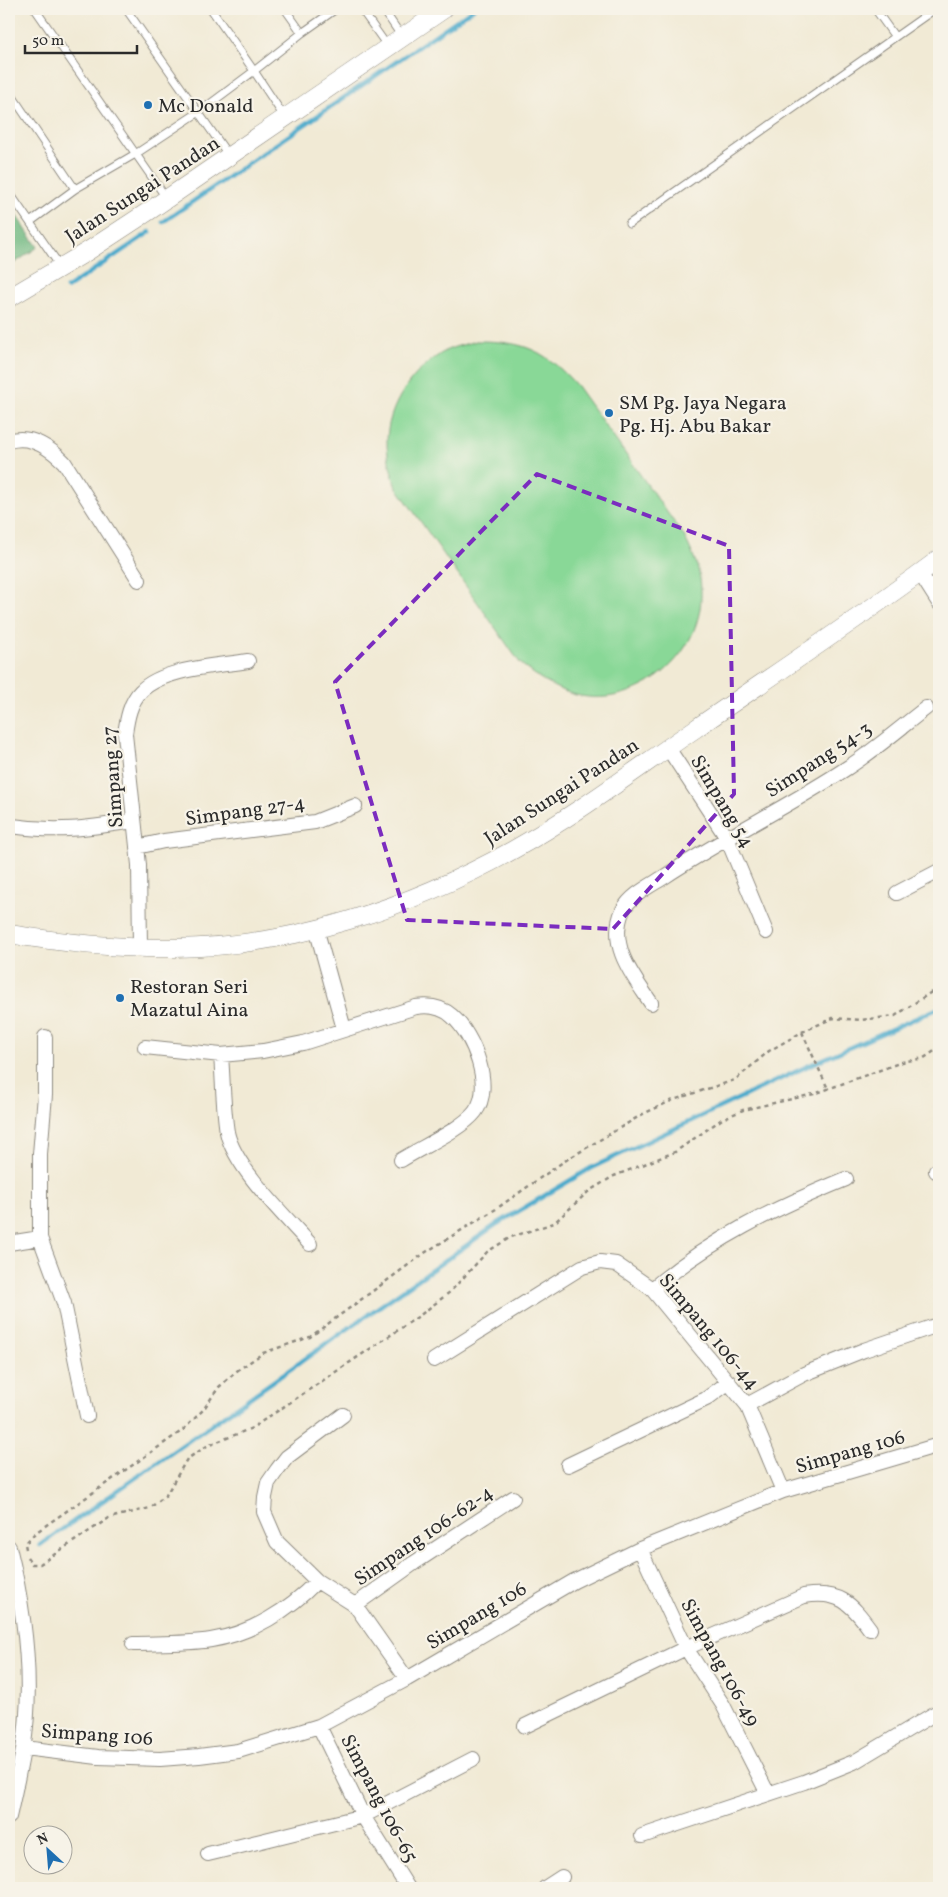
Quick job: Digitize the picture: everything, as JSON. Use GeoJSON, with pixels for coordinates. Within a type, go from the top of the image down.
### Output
{"type":"FeatureCollection","features":[{"type":"Feature","properties":{"kind":"street","name":"Jalan Sungai Pandan"},"geometry":{"type":"LineString","coordinates":[[9,298],[167,199],[444,9]]}},
{"type":"Feature","properties":{"kind":"street"},"geometry":{"type":"LineString","coordinates":[[9,441],[24,439],[35,442],[54,453],[64,462],[139,580]]}},
{"type":"Feature","properties":{"kind":"street","name":"Jalan Sungai Pandan"},"geometry":{"type":"LineString","coordinates":[[9,934],[64,942],[140,947],[212,946],[264,940],[316,928],[390,907],[477,869],[556,825],[939,559]]}},
{"type":"Feature","properties":{"kind":"street"},"geometry":{"type":"LineString","coordinates":[[920,574],[939,603]]}},
{"type":"Feature","properties":{"kind":"street","name":"Simpang 27"},"geometry":{"type":"LineString","coordinates":[[140,947],[137,847],[125,734],[128,716],[140,691],[155,681],[174,674],[248,661]]}},
{"type":"Feature","properties":{"kind":"street","name":"Simpang 54-3"},"geometry":{"type":"LineString","coordinates":[[652,1003],[623,959],[619,947],[623,910],[631,900],[727,838],[848,768],[926,708]]}},
{"type":"Feature","properties":{"kind":"street","name":"Simpang 54"},"geometry":{"type":"LineString","coordinates":[[668,748],[727,838],[766,932]]}},
{"type":"Feature","properties":{"kind":"street","name":"Simpang 27-4"},"geometry":{"type":"LineString","coordinates":[[137,847],[164,841],[315,822],[355,806]]}},
{"type":"Feature","properties":{"kind":"street"},"geometry":{"type":"LineString","coordinates":[[12,826],[41,831],[74,831],[133,820]]}},
{"type":"Feature","properties":{"kind":"street"},"geometry":{"type":"LineString","coordinates":[[897,893],[939,871]]}},
{"type":"Feature","properties":{"kind":"street"},"geometry":{"type":"LineString","coordinates":[[316,928],[344,1029]]}},
{"type":"Feature","properties":{"kind":"street"},"geometry":{"type":"LineString","coordinates":[[145,1047],[221,1056],[271,1050],[303,1043],[416,1007],[435,1007],[453,1016],[475,1052],[484,1082],[483,1092],[475,1112],[465,1122],[401,1160]]}},
{"type":"Feature","properties":{"kind":"street"},"geometry":{"type":"LineString","coordinates":[[45,1037],[45,1095],[40,1154],[40,1238],[64,1303],[87,1416]]}},
{"type":"Feature","properties":{"kind":"street"},"geometry":{"type":"LineString","coordinates":[[221,1056],[227,1132],[232,1145],[247,1171],[310,1244]]}},
{"type":"Feature","properties":{"kind":"street"},"geometry":{"type":"LineString","coordinates":[[652,1289],[706,1248],[735,1230],[786,1204],[846,1179]]}},
{"type":"Feature","properties":{"kind":"street"},"geometry":{"type":"LineString","coordinates":[[9,1243],[40,1238]]}},
{"type":"Feature","properties":{"kind":"street","name":"Simpang 106-44"},"geometry":{"type":"LineString","coordinates":[[434,1360],[572,1273],[592,1264],[616,1264],[652,1289],[747,1405],[783,1491]]}},
{"type":"Feature","properties":{"kind":"street"},"geometry":{"type":"LineString","coordinates":[[747,1405],[804,1374],[864,1350],[938,1325]]}},
{"type":"Feature","properties":{"kind":"street"},"geometry":{"type":"LineString","coordinates":[[568,1465],[706,1399],[730,1382]]}},
{"type":"Feature","properties":{"kind":"street"},"geometry":{"type":"LineString","coordinates":[[343,1415],[287,1457],[268,1483],[264,1512],[277,1542],[317,1581],[355,1605],[407,1679]]}},
{"type":"Feature","properties":{"kind":"street","name":"Simpang 106"},"geometry":{"type":"LineString","coordinates":[[24,1748],[98,1757],[160,1758],[199,1756],[238,1751],[319,1726],[407,1679],[574,1581],[640,1549],[783,1491],[939,1445]]}},
{"type":"Feature","properties":{"kind":"street","name":"Simpang 106-62-4"},"geometry":{"type":"LineString","coordinates":[[355,1605],[414,1563],[513,1498]]}},
{"type":"Feature","properties":{"kind":"street"},"geometry":{"type":"LineString","coordinates":[[9,1547],[19,1596],[28,1676],[24,1748],[9,1817]]}},
{"type":"Feature","properties":{"kind":"street","name":"Simpang 106-49"},"geometry":{"type":"LineString","coordinates":[[640,1549],[686,1648],[723,1706],[768,1794]]}},
{"type":"Feature","properties":{"kind":"street"},"geometry":{"type":"LineString","coordinates":[[133,1644],[210,1640],[238,1633],[286,1609],[317,1581]]}},
{"type":"Feature","properties":{"kind":"street"},"geometry":{"type":"LineString","coordinates":[[525,1726],[686,1648],[793,1599],[812,1594],[830,1595],[850,1604],[870,1629]]}},
{"type":"Feature","properties":{"kind":"street"},"geometry":{"type":"LineString","coordinates":[[642,1836],[768,1794],[854,1762],[939,1711]]}},
{"type":"Feature","properties":{"kind":"street","name":"Simpang 106-65"},"geometry":{"type":"LineString","coordinates":[[319,1726],[363,1816],[393,1867],[408,1888]]}},
{"type":"Feature","properties":{"kind":"street"},"geometry":{"type":"LineString","coordinates":[[208,1854],[363,1816],[474,1759]]}},
{"type":"Feature","properties":{"kind":"street"},"geometry":{"type":"LineString","coordinates":[[545,1888],[562,1877]]}},
{"type":"Feature","properties":{"kind":"lane"},"geometry":{"type":"LineString","coordinates":[[35,9],[137,153],[167,199]]}},
{"type":"Feature","properties":{"kind":"lane"},"geometry":{"type":"LineString","coordinates":[[126,9],[229,157]]}},
{"type":"Feature","properties":{"kind":"lane"},"geometry":{"type":"LineString","coordinates":[[211,9],[286,118]]}},
{"type":"Feature","properties":{"kind":"lane"},"geometry":{"type":"LineString","coordinates":[[285,9],[302,33]]}},
{"type":"Feature","properties":{"kind":"lane"},"geometry":{"type":"LineString","coordinates":[[30,222],[75,189],[137,153],[199,112],[336,9]]}},
{"type":"Feature","properties":{"kind":"lane"},"geometry":{"type":"LineString","coordinates":[[362,9],[396,42]]}},
{"type":"Feature","properties":{"kind":"lane"},"geometry":{"type":"LineString","coordinates":[[383,9],[396,42]]}},
{"type":"Feature","properties":{"kind":"lane"},"geometry":{"type":"LineString","coordinates":[[875,9],[895,37]]}},
{"type":"Feature","properties":{"kind":"lane"},"geometry":{"type":"LineString","coordinates":[[629,224],[935,9]]}},
{"type":"Feature","properties":{"kind":"lane"},"geometry":{"type":"LineString","coordinates":[[9,91],[75,189]]}},
{"type":"Feature","properties":{"kind":"lane"},"geometry":{"type":"LineString","coordinates":[[9,192],[60,267]]}},
{"type":"Feature","properties":{"kind":"path"},"geometry":{"type":"LineString","coordinates":[[939,987],[895,1016],[861,1020],[833,1018],[802,1032],[769,1051],[735,1080],[673,1100],[643,1114],[611,1133],[426,1252],[310,1337],[263,1353],[246,1364],[219,1387],[203,1410],[183,1430],[35,1533],[25,1544],[27,1557],[32,1564],[40,1564],[109,1518],[150,1508],[166,1495],[187,1459],[222,1438],[252,1428],[419,1316],[450,1292],[488,1252],[511,1237],[554,1223],[589,1191],[614,1176],[676,1152],[722,1119],[743,1110],[828,1089],[902,1062],[924,1058],[939,1048]]}},
{"type":"Feature","properties":{"kind":"path"},"geometry":{"type":"LineString","coordinates":[[802,1032],[828,1089]]}},
{"type":"Feature","properties":{"kind":"highlighted area"},"geometry":{"type":"Polygon","coordinates":[[[537,474],[729,546],[734,794],[613,929],[407,920],[335,682],[537,474]]]}},
{"type":"Feature","properties":{"kind":"green space"},"geometry":{"type":"Polygon","coordinates":[[[9,205],[38,247],[9,267],[9,205]]]}},
{"type":"Feature","properties":{"kind":"green space"},"geometry":{"type":"Polygon","coordinates":[[[476,341],[493,341],[521,346],[533,350],[555,364],[577,386],[684,536],[700,576],[699,614],[692,636],[679,655],[663,672],[644,685],[623,694],[600,697],[576,695],[553,686],[526,668],[520,663],[395,485],[387,439],[389,423],[401,394],[434,358],[454,347],[476,341]]]}},
{"type":"Feature","properties":{"kind":"waterway"},"geometry":{"type":"LineString","coordinates":[[163,222],[473,9]]}},
{"type":"Feature","properties":{"kind":"waterway"},"geometry":{"type":"LineString","coordinates":[[67,288],[150,232]]}},
{"type":"Feature","properties":{"kind":"waterway"},"geometry":{"type":"LineString","coordinates":[[40,1545],[497,1224],[591,1168],[810,1065],[939,1008]]}},
{"type":"Feature","properties":{"kind":"place","name":"Mc Donald"},"geometry":{"type":"Point","coordinates":[148,105]}},
{"type":"Feature","properties":{"kind":"place","name":"SM Pg. Jaya Negara Pg. Hj. Abu Bakar"},"geometry":{"type":"Point","coordinates":[609,413]}},
{"type":"Feature","properties":{"kind":"place","name":"Restoran Seri Mazatul Aina"},"geometry":{"type":"Point","coordinates":[120,998]}}]}
